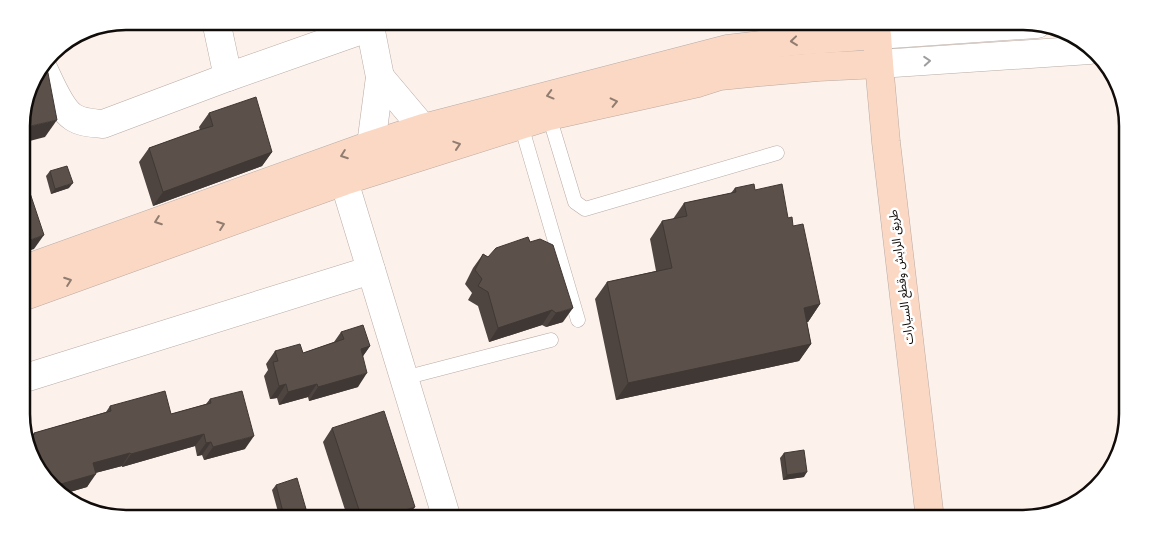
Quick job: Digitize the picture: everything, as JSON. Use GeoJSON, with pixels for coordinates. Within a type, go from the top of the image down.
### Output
{"type":"FeatureCollection","features":[{"type":"Feature","properties":{"kind":"main road","name":"طريق الرابش وقطع السيارات"},"geometry":{"type":"LineString","coordinates":[[878,35],[886,142],[929,510]]}},
{"type":"Feature","properties":{"kind":"main road"},"geometry":{"type":"LineString","coordinates":[[30,267],[426,141],[727,49],[796,41],[878,35]]}},
{"type":"Feature","properties":{"kind":"main road"},"geometry":{"type":"LineString","coordinates":[[426,141],[521,125],[549,116],[698,83],[720,76],[879,64]]}},
{"type":"Feature","properties":{"kind":"main road"},"geometry":{"type":"LineString","coordinates":[[30,294],[344,181],[374,158]]}},
{"type":"Feature","properties":{"kind":"street"},"geometry":{"type":"LineString","coordinates":[[218,30],[228,77]]}},
{"type":"Feature","properties":{"kind":"street"},"geometry":{"type":"LineString","coordinates":[[46,74],[60,101],[72,116],[86,122],[104,124],[353,30]]}},
{"type":"Feature","properties":{"kind":"street"},"geometry":{"type":"LineString","coordinates":[[370,30],[380,77],[374,158]]}},
{"type":"Feature","properties":{"kind":"street"},"geometry":{"type":"LineString","coordinates":[[878,35],[951,30]]}},
{"type":"Feature","properties":{"kind":"street"},"geometry":{"type":"LineString","coordinates":[[879,64],[1082,51]]}},
{"type":"Feature","properties":{"kind":"street"},"geometry":{"type":"LineString","coordinates":[[380,77],[426,141]]}},
{"type":"Feature","properties":{"kind":"street"},"geometry":{"type":"LineString","coordinates":[[344,181],[444,510]]}},
{"type":"Feature","properties":{"kind":"street"},"geometry":{"type":"LineString","coordinates":[[30,377],[371,270]]}},
{"type":"Feature","properties":{"kind":"lane"},"geometry":{"type":"LineString","coordinates":[[549,116],[575,202],[585,209],[777,153]]}},
{"type":"Feature","properties":{"kind":"lane"},"geometry":{"type":"LineString","coordinates":[[521,125],[578,320]]}},
{"type":"Feature","properties":{"kind":"lane"},"geometry":{"type":"LineString","coordinates":[[404,378],[552,340]]}},
{"type":"Feature","properties":{"kind":"building"},"geometry":{"type":"Polygon","coordinates":[[[47,72],[48,73],[57,120],[30,126],[33,101],[37,89],[47,72]]]}},
{"type":"Feature","properties":{"kind":"building"},"geometry":{"type":"Polygon","coordinates":[[[256,97],[272,152],[163,192],[149,148],[213,126],[209,113],[256,97]]]}},
{"type":"Feature","properties":{"kind":"building"},"geometry":{"type":"Polygon","coordinates":[[[67,166],[73,183],[55,189],[50,171],[67,166]]]}},
{"type":"Feature","properties":{"kind":"building"},"geometry":{"type":"Polygon","coordinates":[[[754,184],[755,190],[782,184],[788,218],[792,217],[793,226],[803,224],[820,304],[804,308],[811,344],[628,383],[607,282],[672,268],[662,221],[687,216],[684,203],[736,192],[735,188],[754,184]]]}},
{"type":"Feature","properties":{"kind":"building"},"geometry":{"type":"Polygon","coordinates":[[[30,193],[44,235],[30,240],[30,193]]]}},
{"type":"Feature","properties":{"kind":"building"},"geometry":{"type":"Polygon","coordinates":[[[528,237],[530,242],[540,239],[553,245],[573,308],[556,313],[552,310],[498,328],[488,292],[478,286],[482,279],[475,270],[483,254],[488,257],[496,248],[528,237]]]}},
{"type":"Feature","properties":{"kind":"building"},"geometry":{"type":"Polygon","coordinates":[[[363,325],[370,346],[361,349],[367,373],[318,387],[317,384],[288,392],[286,384],[279,386],[273,362],[278,361],[275,351],[300,344],[303,353],[344,339],[341,332],[363,325]]]}},
{"type":"Feature","properties":{"kind":"building"},"geometry":{"type":"Polygon","coordinates":[[[165,391],[171,414],[211,403],[210,399],[242,391],[254,436],[213,447],[211,442],[206,443],[204,434],[93,463],[96,474],[61,484],[43,462],[37,451],[32,435],[111,411],[110,406],[165,391]]]}},
{"type":"Feature","properties":{"kind":"building"},"geometry":{"type":"Polygon","coordinates":[[[384,411],[415,507],[406,510],[359,510],[332,428],[384,411]]]}},
{"type":"Feature","properties":{"kind":"building"},"geometry":{"type":"Polygon","coordinates":[[[804,450],[807,472],[787,475],[784,453],[804,450]]]}},
{"type":"Feature","properties":{"kind":"building"},"geometry":{"type":"Polygon","coordinates":[[[297,478],[306,509],[282,510],[276,485],[297,478]]]}}]}
